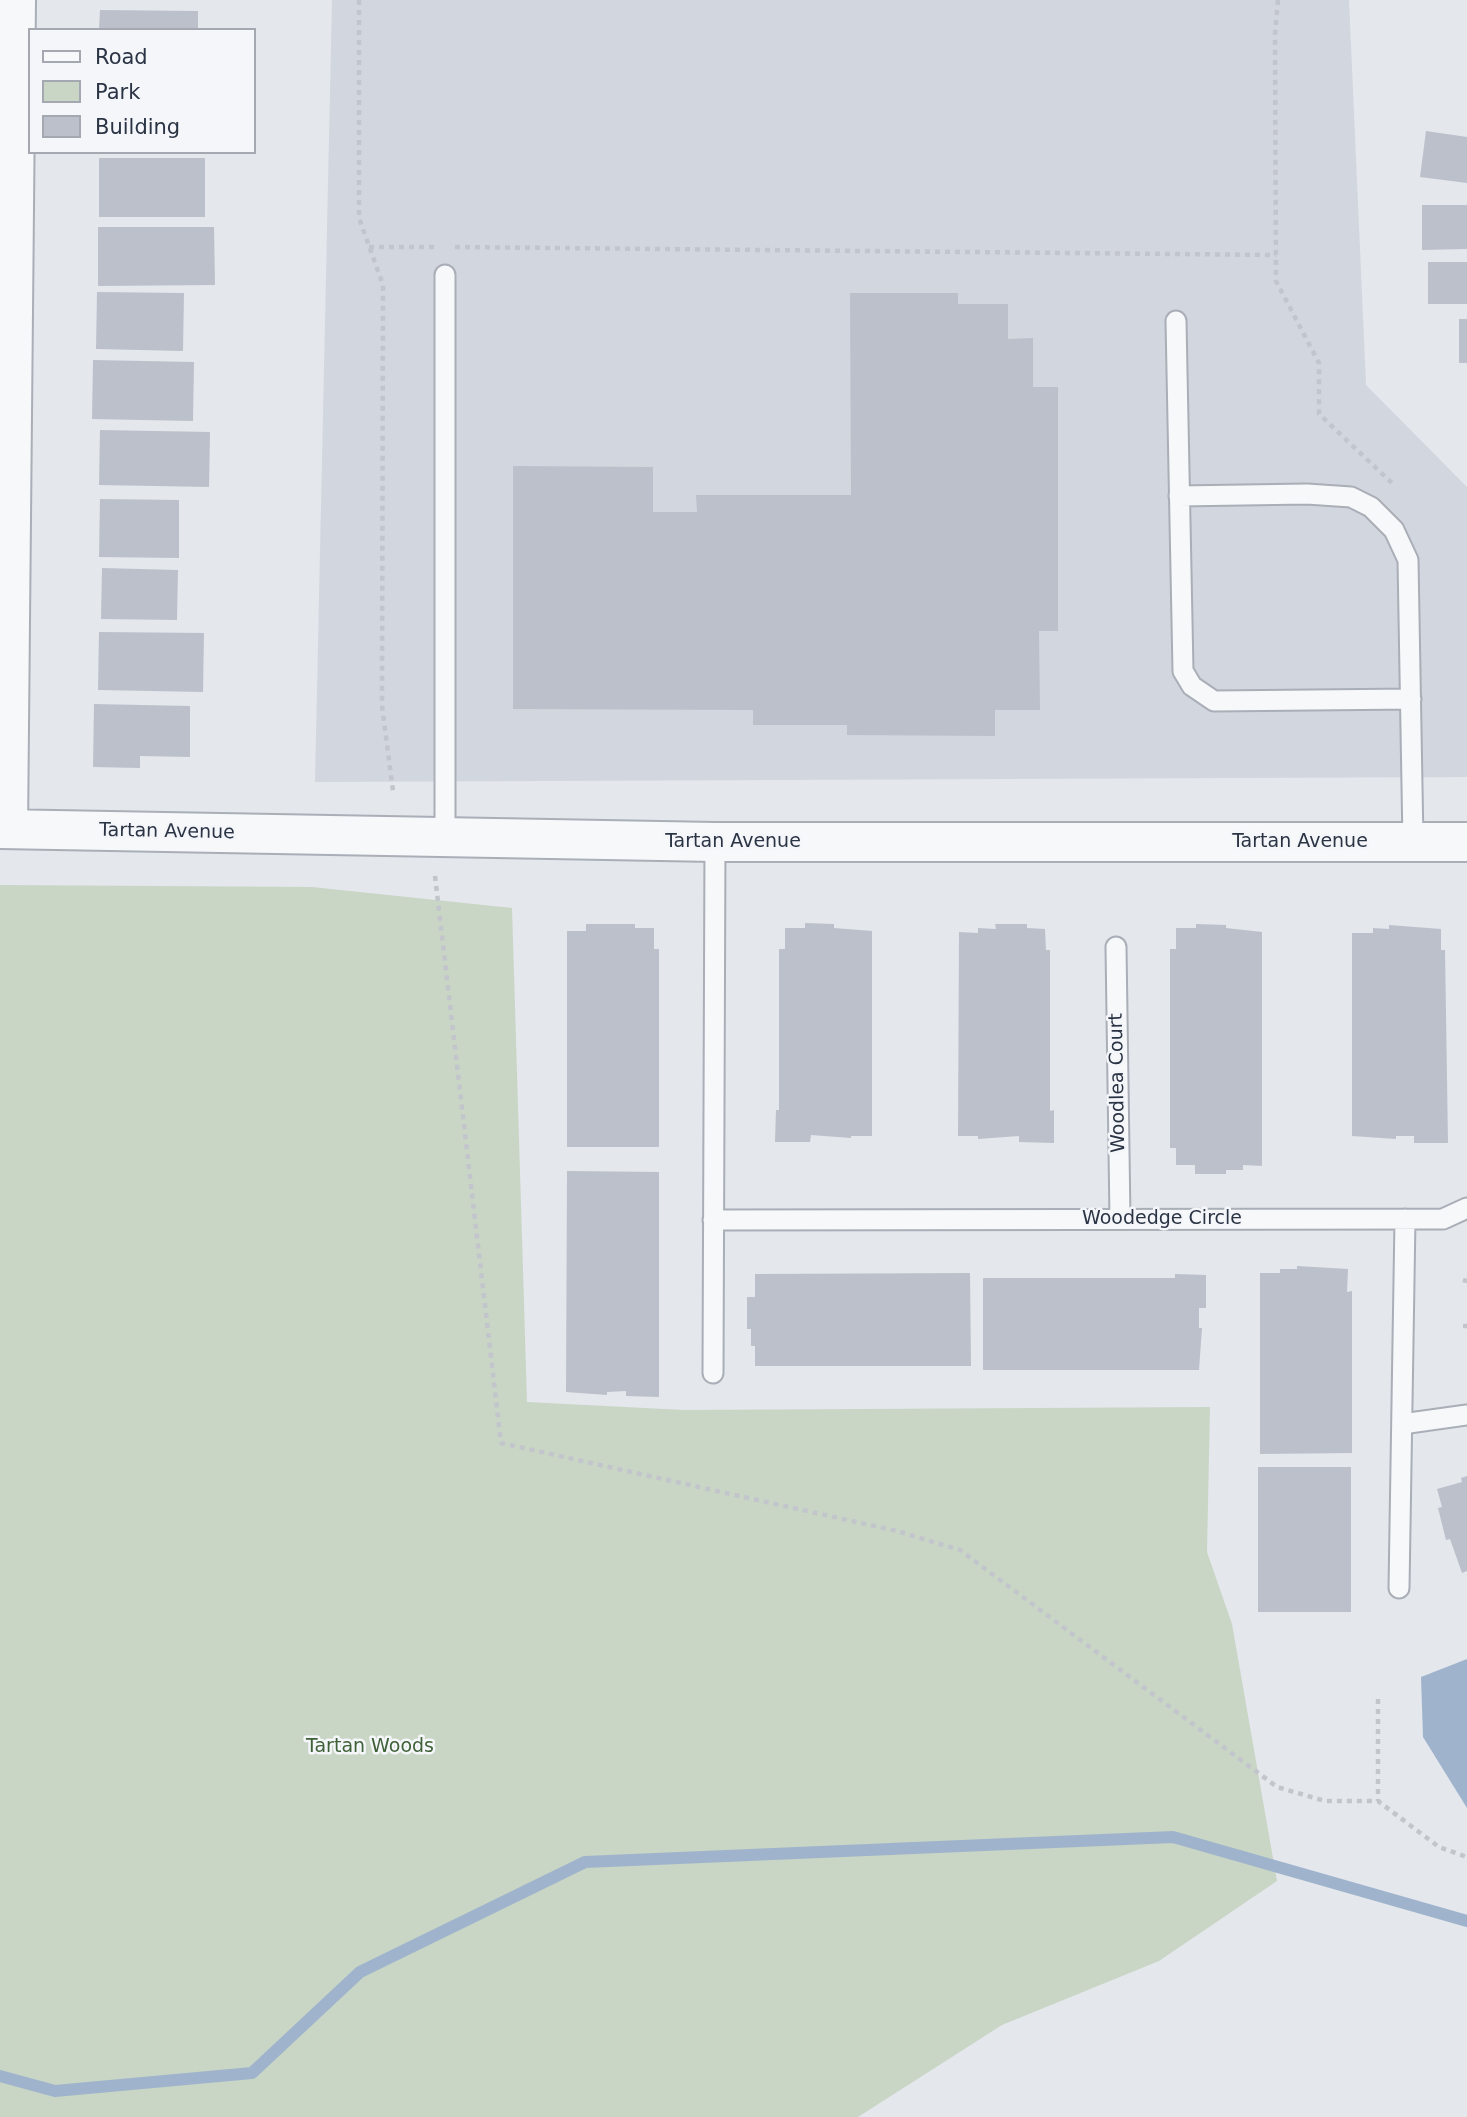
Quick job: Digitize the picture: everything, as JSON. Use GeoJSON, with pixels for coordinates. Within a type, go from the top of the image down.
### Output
{"type":"FeatureCollection","features":[{"type":"Feature","properties":{"kind":"street"},"geometry":{"type":"LineString","coordinates":[[4,829],[16,0]]}},
{"type":"Feature","properties":{"kind":"street","name":"Tartan Avenue"},"geometry":{"type":"LineString","coordinates":[[4,829],[715,842],[1467,842]]}},
{"type":"Feature","properties":{"kind":"lane"},"geometry":{"type":"LineString","coordinates":[[445,275],[445,838]]}},
{"type":"Feature","properties":{"kind":"lane"},"geometry":{"type":"LineString","coordinates":[[1176,321],[1183,671],[1192,686],[1214,701],[1411,699]]}},
{"type":"Feature","properties":{"kind":"lane"},"geometry":{"type":"LineString","coordinates":[[1180,496],[1307,494],[1351,497],[1371,507],[1395,530],[1408,560],[1413,842]]}},
{"type":"Feature","properties":{"kind":"lane"},"geometry":{"type":"LineString","coordinates":[[713,1373],[715,842]]}},
{"type":"Feature","properties":{"kind":"lane","name":"Woodlea Court"},"geometry":{"type":"LineString","coordinates":[[1116,947],[1120,1219]]}},
{"type":"Feature","properties":{"kind":"lane","name":"Woodedge Circle"},"geometry":{"type":"LineString","coordinates":[[713,1220],[1443,1219],[1467,1208]]}},
{"type":"Feature","properties":{"kind":"lane"},"geometry":{"type":"LineString","coordinates":[[1399,1588],[1405,1219]]}},
{"type":"Feature","properties":{"kind":"lane"},"geometry":{"type":"LineString","coordinates":[[1402,1424],[1467,1415]]}},
{"type":"Feature","properties":{"kind":"path"},"geometry":{"type":"LineString","coordinates":[[359,0],[359,218],[383,285],[382,706],[393,791]]}},
{"type":"Feature","properties":{"kind":"path"},"geometry":{"type":"LineString","coordinates":[[1278,0],[1275,34],[1276,281],[1319,363],[1320,414],[1402,493]]}},
{"type":"Feature","properties":{"kind":"path"},"geometry":{"type":"LineString","coordinates":[[369,247],[439,247]]}},
{"type":"Feature","properties":{"kind":"path"},"geometry":{"type":"LineString","coordinates":[[453,247],[1276,255]]}},
{"type":"Feature","properties":{"kind":"path"},"geometry":{"type":"LineString","coordinates":[[435,875],[501,1443],[897,1531],[960,1550],[1277,1787],[1325,1801],[1378,1801],[1439,1847],[1467,1857]]}},
{"type":"Feature","properties":{"kind":"path"},"geometry":{"type":"LineString","coordinates":[[1378,1699],[1378,1801]]}},
{"type":"Feature","properties":{"kind":"shaded area"},"geometry":{"type":"Polygon","coordinates":[[[332,0],[1349,0],[1366,385],[1467,487],[1467,777],[315,782],[332,0]]]}},
{"type":"Feature","properties":{"kind":"green space","name":"Tartan Woods"},"geometry":{"type":"Polygon","coordinates":[[[0,885],[312,887],[512,908],[527,1402],[684,1410],[1210,1407],[1207,1552],[1232,1624],[1277,1881],[1159,1961],[1002,2025],[858,2117],[0,2117],[0,885]]]}},
{"type":"Feature","properties":{"kind":"water"},"geometry":{"type":"Polygon","coordinates":[[[1467,1659],[1467,1808],[1423,1737],[1421,1677],[1467,1659]]]}},
{"type":"Feature","properties":{"kind":"building"},"geometry":{"type":"Polygon","coordinates":[[[100,10],[198,11],[198,28],[99,28],[100,10]]]}},
{"type":"Feature","properties":{"kind":"building"},"geometry":{"type":"Polygon","coordinates":[[[1426,131],[1467,137],[1467,183],[1420,177],[1426,131]]]}},
{"type":"Feature","properties":{"kind":"building"},"geometry":{"type":"Polygon","coordinates":[[[99,158],[205,158],[205,217],[99,217],[99,158]]]}},
{"type":"Feature","properties":{"kind":"building"},"geometry":{"type":"Polygon","coordinates":[[[1422,205],[1467,205],[1467,249],[1422,250],[1422,205]]]}},
{"type":"Feature","properties":{"kind":"building"},"geometry":{"type":"Polygon","coordinates":[[[98,227],[214,227],[215,285],[98,286],[98,227]]]}},
{"type":"Feature","properties":{"kind":"building"},"geometry":{"type":"Polygon","coordinates":[[[1428,262],[1467,262],[1467,304],[1428,304],[1428,262]]]}},
{"type":"Feature","properties":{"kind":"building"},"geometry":{"type":"Polygon","coordinates":[[[97,292],[184,293],[183,351],[96,349],[97,292]]]}},
{"type":"Feature","properties":{"kind":"building"},"geometry":{"type":"Polygon","coordinates":[[[850,293],[958,293],[958,304],[1008,304],[1008,339],[1033,338],[1033,387],[1058,387],[1058,631],[1039,631],[1040,710],[995,710],[995,736],[847,735],[847,725],[753,725],[753,710],[513,709],[513,466],[653,467],[653,512],[697,512],[696,495],[851,495],[850,293]]]}},
{"type":"Feature","properties":{"kind":"building"},"geometry":{"type":"Polygon","coordinates":[[[1459,319],[1467,319],[1467,363],[1459,363],[1459,319]]]}},
{"type":"Feature","properties":{"kind":"building"},"geometry":{"type":"Polygon","coordinates":[[[93,360],[194,362],[193,421],[92,419],[93,360]]]}},
{"type":"Feature","properties":{"kind":"building"},"geometry":{"type":"Polygon","coordinates":[[[100,430],[210,432],[209,487],[99,485],[100,430]]]}},
{"type":"Feature","properties":{"kind":"building"},"geometry":{"type":"Polygon","coordinates":[[[100,499],[179,500],[179,558],[99,557],[100,499]]]}},
{"type":"Feature","properties":{"kind":"building"},"geometry":{"type":"Polygon","coordinates":[[[102,568],[178,570],[177,620],[101,619],[102,568]]]}},
{"type":"Feature","properties":{"kind":"building"},"geometry":{"type":"Polygon","coordinates":[[[99,632],[204,633],[203,692],[98,690],[99,632]]]}},
{"type":"Feature","properties":{"kind":"building"},"geometry":{"type":"Polygon","coordinates":[[[94,704],[190,706],[190,757],[140,756],[140,768],[93,767],[94,704]]]}},
{"type":"Feature","properties":{"kind":"building"},"geometry":{"type":"Polygon","coordinates":[[[805,923],[834,924],[834,928],[872,931],[872,1136],[851,1138],[811,1135],[810,1142],[775,1142],[776,1110],[779,1110],[779,949],[785,949],[785,928],[805,928],[805,923]]]}},
{"type":"Feature","properties":{"kind":"building"},"geometry":{"type":"Polygon","coordinates":[[[586,924],[635,924],[635,928],[654,928],[654,949],[659,949],[659,1147],[567,1147],[567,931],[586,931],[586,924]]]}},
{"type":"Feature","properties":{"kind":"building"},"geometry":{"type":"Polygon","coordinates":[[[995,924],[1027,924],[1027,928],[1045,929],[1046,950],[1050,950],[1050,1111],[1054,1110],[1054,1143],[1019,1142],[1019,1136],[978,1139],[978,1136],[958,1136],[959,932],[978,933],[978,928],[996,929],[995,924]]]}},
{"type":"Feature","properties":{"kind":"building"},"geometry":{"type":"Polygon","coordinates":[[[1196,924],[1226,925],[1226,928],[1262,932],[1262,1166],[1243,1165],[1243,1170],[1226,1170],[1226,1174],[1195,1174],[1195,1165],[1176,1165],[1176,1148],[1170,1148],[1170,949],[1176,949],[1176,928],[1196,928],[1196,924]]]}},
{"type":"Feature","properties":{"kind":"building"},"geometry":{"type":"Polygon","coordinates":[[[1389,925],[1441,929],[1441,950],[1445,950],[1448,1143],[1414,1143],[1414,1136],[1396,1136],[1396,1139],[1352,1136],[1352,933],[1373,933],[1373,928],[1389,929],[1389,925]]]}},
{"type":"Feature","properties":{"kind":"building"},"geometry":{"type":"Polygon","coordinates":[[[567,1171],[659,1172],[659,1397],[626,1396],[626,1391],[607,1392],[607,1395],[566,1392],[567,1171]]]}},
{"type":"Feature","properties":{"kind":"building"},"geometry":{"type":"Polygon","coordinates":[[[1297,1266],[1348,1269],[1347,1292],[1352,1291],[1352,1453],[1260,1454],[1260,1273],[1280,1273],[1280,1269],[1297,1269],[1297,1266]]]}},
{"type":"Feature","properties":{"kind":"building"},"geometry":{"type":"Polygon","coordinates":[[[970,1273],[971,1366],[755,1366],[755,1346],[751,1346],[751,1329],[747,1329],[747,1297],[755,1297],[755,1274],[970,1273]]]}},
{"type":"Feature","properties":{"kind":"building"},"geometry":{"type":"Polygon","coordinates":[[[1175,1274],[1206,1275],[1206,1308],[1199,1308],[1199,1328],[1202,1328],[1199,1370],[983,1370],[983,1278],[1175,1278],[1175,1274]]]}},
{"type":"Feature","properties":{"kind":"building"},"geometry":{"type":"Polygon","coordinates":[[[1258,1467],[1351,1467],[1351,1612],[1258,1612],[1258,1467]]]}},
{"type":"Feature","properties":{"kind":"building"},"geometry":{"type":"Polygon","coordinates":[[[1467,1476],[1467,1571],[1462,1573],[1450,1539],[1446,1540],[1438,1508],[1442,1507],[1437,1489],[1462,1482],[1461,1478],[1467,1476]]]}},
{"type":"Feature","properties":{"kind":"waterway"},"geometry":{"type":"LineString","coordinates":[[0,2076],[55,2091],[252,2073],[360,1972],[585,1862],[1173,1837],[1467,1921]]}}]}
